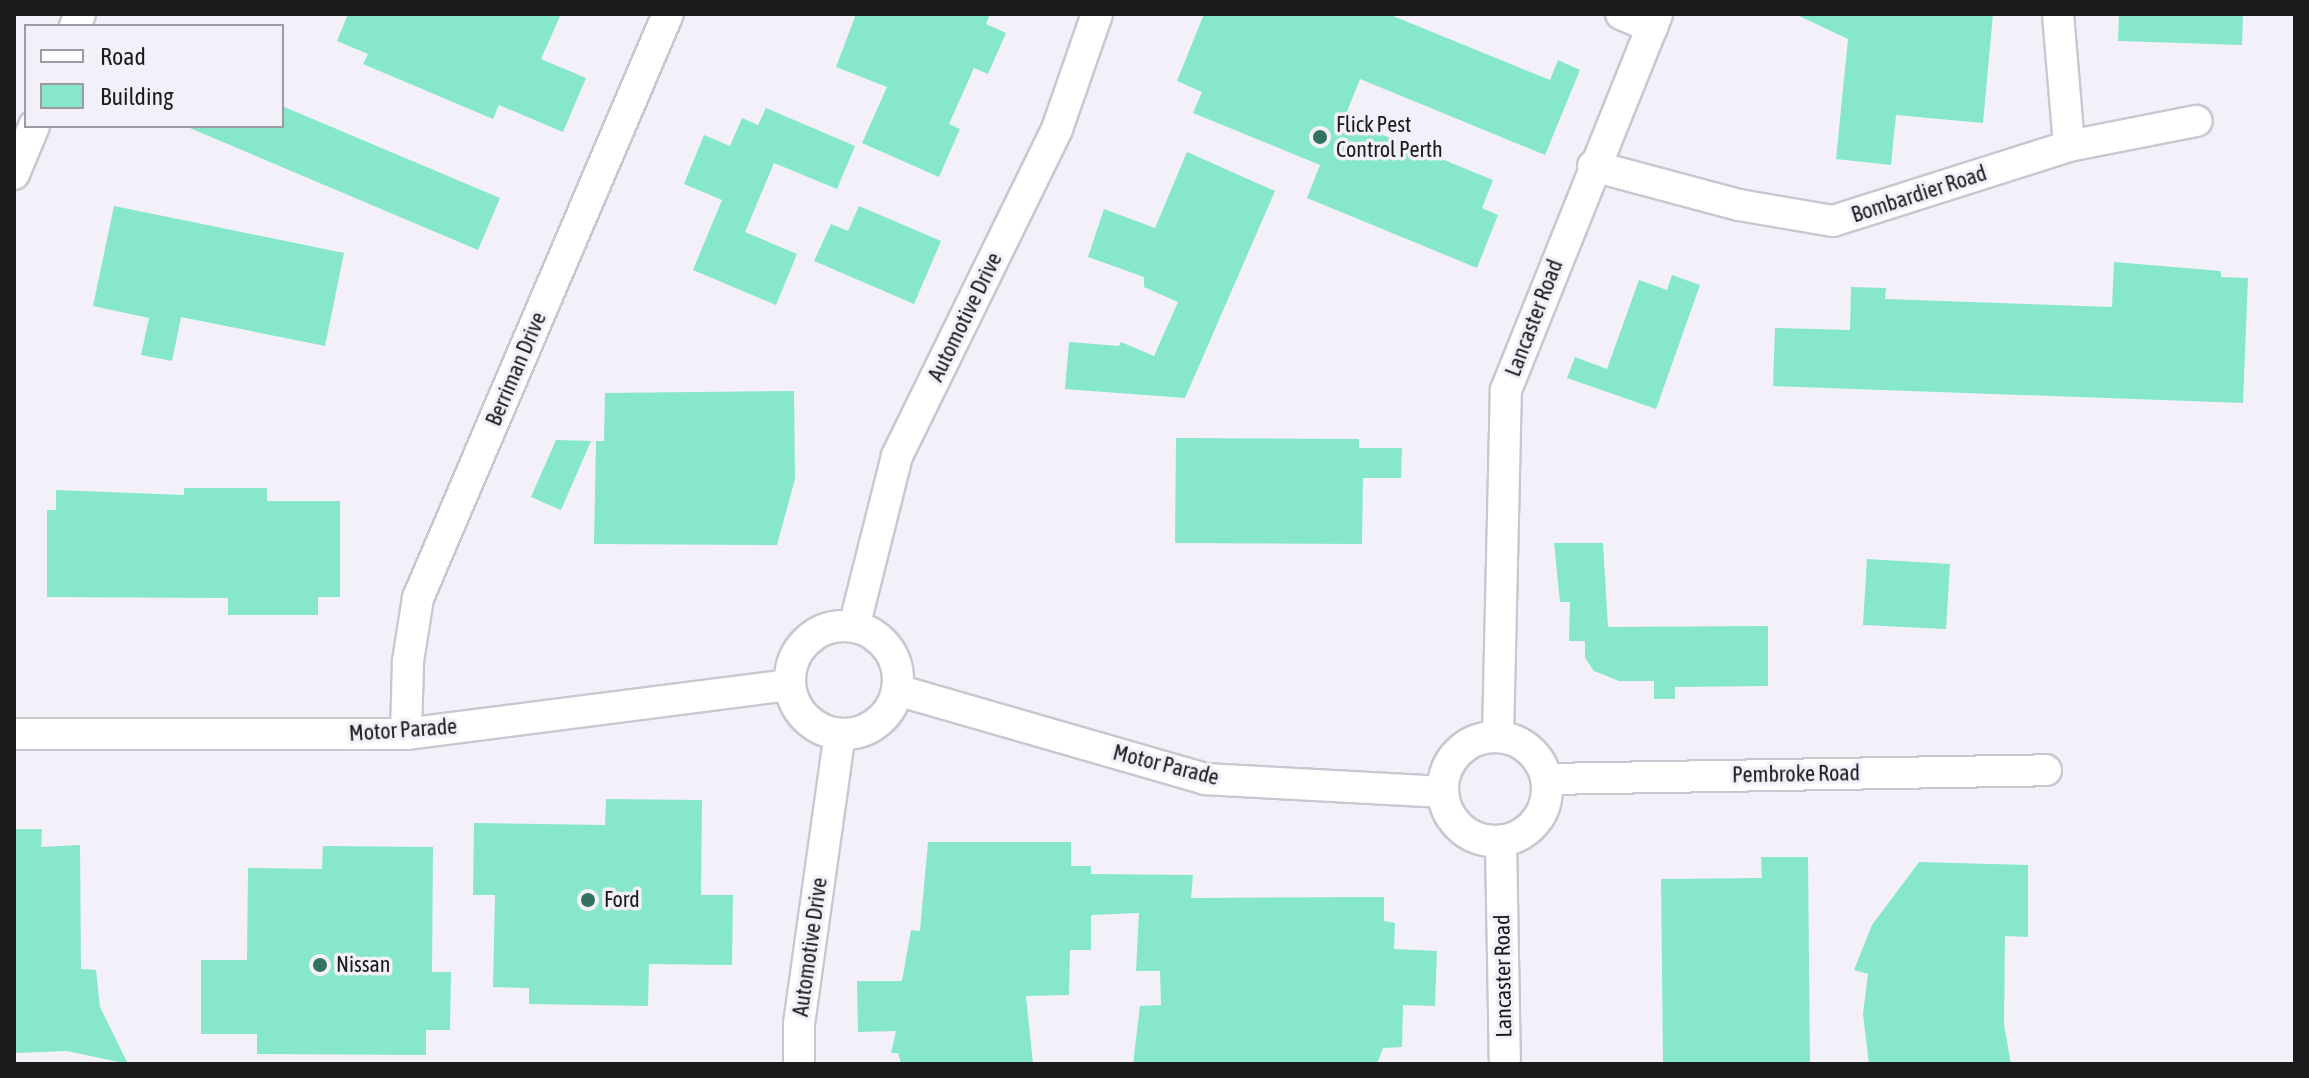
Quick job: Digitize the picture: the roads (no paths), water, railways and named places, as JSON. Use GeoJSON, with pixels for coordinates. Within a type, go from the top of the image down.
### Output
{"type":"FeatureCollection","features":[{"type":"Feature","properties":{"kind":"street","name":"Berriman Drive"},"geometry":{"type":"LineString","coordinates":[[406,734],[408,661],[418,598],[668,14]]}},
{"type":"Feature","properties":{"kind":"street","name":"Automotive Drive"},"geometry":{"type":"LineString","coordinates":[[854,627],[897,456],[1057,129],[1097,14]]}},
{"type":"Feature","properties":{"kind":"street"},"geometry":{"type":"LineString","coordinates":[[1621,14],[1654,21]]}},
{"type":"Feature","properties":{"kind":"street"},"geometry":{"type":"LineString","coordinates":[[2058,14],[2069,146]]}},
{"type":"Feature","properties":{"kind":"street","name":"Lancaster Road"},"geometry":{"type":"LineString","coordinates":[[1498,737],[1506,390],[1593,166],[1654,21]]}},
{"type":"Feature","properties":{"kind":"street","name":"Bombardier Road"},"geometry":{"type":"LineString","coordinates":[[1593,166],[1739,205],[1833,221],[2069,146],[2197,121]]}},
{"type":"Feature","properties":{"kind":"street"},"geometry":{"type":"LineString","coordinates":[[14,174],[33,128]]}},
{"type":"Feature","properties":{"kind":"street"},"geometry":{"type":"LineString","coordinates":[[854,627],[874,634],[889,649],[897,669],[897,690],[877,723],[840,734],[806,719],[790,685],[792,665],[816,633],[854,627]]}},
{"type":"Feature","properties":{"kind":"street","name":"Motor Parade"},"geometry":{"type":"LineString","coordinates":[[14,734],[406,734],[790,685]]}},
{"type":"Feature","properties":{"kind":"street","name":"Motor Parade"},"geometry":{"type":"LineString","coordinates":[[897,690],[1205,779],[1443,792]]}},
{"type":"Feature","properties":{"kind":"street","name":"Automotive Drive"},"geometry":{"type":"LineString","coordinates":[[799,1064],[799,1024],[840,734]]}},
{"type":"Feature","properties":{"kind":"street"},"geometry":{"type":"LineString","coordinates":[[1498,737],[1530,749],[1547,779],[1542,813],[1517,836],[1501,841],[1484,840],[1462,828],[1447,809],[1443,792],[1445,775],[1459,753],[1481,739],[1498,737]]}},
{"type":"Feature","properties":{"kind":"street","name":"Pembroke Road"},"geometry":{"type":"LineString","coordinates":[[1547,779],[2046,770]]}},
{"type":"Feature","properties":{"kind":"street","name":"Lancaster Road"},"geometry":{"type":"LineString","coordinates":[[1501,841],[1505,1064]]}},
{"type":"Feature","properties":{"kind":"place","name":"Flick Pest Control Perth"},"geometry":{"type":"Point","coordinates":[1320,137]}},
{"type":"Feature","properties":{"kind":"place","name":"Ford"},"geometry":{"type":"Point","coordinates":[588,900]}},
{"type":"Feature","properties":{"kind":"place","name":"Nissan"},"geometry":{"type":"Point","coordinates":[320,965]}}]}
